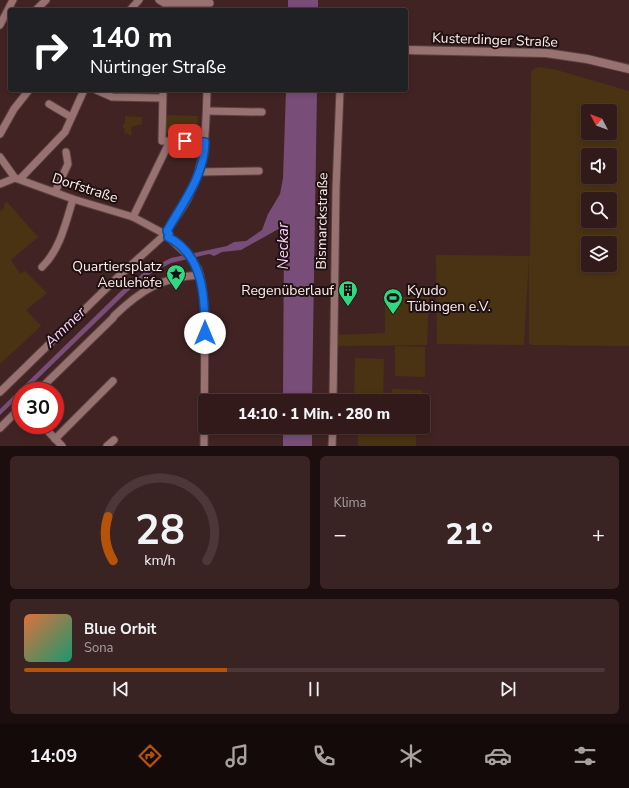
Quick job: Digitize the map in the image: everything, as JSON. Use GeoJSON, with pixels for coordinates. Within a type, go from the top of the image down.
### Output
{"type":"FeatureCollection","features":[{"type":"Feature","properties":{"kind":"street"},"geometry":{"type":"LineString","coordinates":[[38,8],[46,0]]}},
{"type":"Feature","properties":{"kind":"street"},"geometry":{"type":"LineString","coordinates":[[132,8],[139,0]]}},
{"type":"Feature","properties":{"kind":"street"},"geometry":{"type":"LineString","coordinates":[[162,4],[210,4]]}},
{"type":"Feature","properties":{"kind":"street","name":"Kusterdinger Straße"},"geometry":{"type":"LineString","coordinates":[[408,50],[546,53],[587,59],[629,69]]}},
{"type":"Feature","properties":{"kind":"street"},"geometry":{"type":"LineString","coordinates":[[0,134],[14,110],[28,92]]}},
{"type":"Feature","properties":{"kind":"street"},"geometry":{"type":"LineString","coordinates":[[0,184],[18,178],[61,138],[66,132],[71,117],[83,92]]}},
{"type":"Feature","properties":{"kind":"street"},"geometry":{"type":"LineString","coordinates":[[100,92],[117,98],[162,98]]}},
{"type":"Feature","properties":{"kind":"street"},"geometry":{"type":"LineString","coordinates":[[117,92],[117,98]]}},
{"type":"Feature","properties":{"kind":"street"},"geometry":{"type":"LineString","coordinates":[[162,92],[162,141],[168,144],[205,142]]}},
{"type":"Feature","properties":{"kind":"street"},"geometry":{"type":"LineString","coordinates":[[0,392],[164,234],[184,205],[199,172],[205,142],[207,92]]}},
{"type":"Feature","properties":{"kind":"street","name":"Bismarckstraße"},"geometry":{"type":"LineString","coordinates":[[333,394],[336,180],[340,92]]}},
{"type":"Feature","properties":{"kind":"street"},"geometry":{"type":"LineString","coordinates":[[49,104],[71,117]]}},
{"type":"Feature","properties":{"kind":"street"},"geometry":{"type":"LineString","coordinates":[[207,112],[262,112]]}},
{"type":"Feature","properties":{"kind":"street"},"geometry":{"type":"LineString","coordinates":[[133,217],[168,144]]}},
{"type":"Feature","properties":{"kind":"street"},"geometry":{"type":"LineString","coordinates":[[55,192],[68,164],[66,152]]}},
{"type":"Feature","properties":{"kind":"street"},"geometry":{"type":"LineString","coordinates":[[0,157],[18,178]]}},
{"type":"Feature","properties":{"kind":"street"},"geometry":{"type":"LineString","coordinates":[[199,172],[259,171]]}},
{"type":"Feature","properties":{"kind":"street","name":"Dorfstraße"},"geometry":{"type":"LineString","coordinates":[[18,178],[73,199],[133,217],[164,234],[190,257],[200,275],[205,310],[204,446]]}},
{"type":"Feature","properties":{"kind":"street"},"geometry":{"type":"LineString","coordinates":[[42,267],[50,259],[56,248],[73,199]]}},
{"type":"Feature","properties":{"kind":"street"},"geometry":{"type":"LineString","coordinates":[[47,382],[133,298],[156,284],[181,276],[200,275]]}},
{"type":"Feature","properties":{"kind":"street"},"geometry":{"type":"LineString","coordinates":[[55,439],[113,381]]}},
{"type":"Feature","properties":{"kind":"street"},"geometry":{"type":"LineString","coordinates":[[0,428],[12,416]]}},
{"type":"Feature","properties":{"kind":"street"},"geometry":{"type":"LineString","coordinates":[[50,434],[62,446]]}},
{"type":"Feature","properties":{"kind":"street"},"geometry":{"type":"LineString","coordinates":[[332,446],[333,434]]}},
{"type":"Feature","properties":{"kind":"street"},"geometry":{"type":"LineString","coordinates":[[107,446],[114,440]]}},
{"type":"Feature","properties":{"kind":"shaded area"},"geometry":{"type":"Polygon","coordinates":[[[288,0],[318,0],[318,8],[288,8],[288,0]]]}},
{"type":"Feature","properties":{"kind":"shaded area"},"geometry":{"type":"Polygon","coordinates":[[[538,67],[557,70],[629,91],[629,346],[532,345],[529,343],[529,256],[524,345],[437,344],[436,255],[530,256],[532,70],[538,67]]]}},
{"type":"Feature","properties":{"kind":"shaded area"},"geometry":{"type":"Polygon","coordinates":[[[286,92],[317,92],[312,394],[283,394],[284,228],[282,227],[241,250],[222,252],[214,256],[209,254],[171,263],[150,274],[127,292],[34,382],[28,382],[121,291],[147,270],[171,258],[227,246],[234,242],[246,241],[262,230],[268,214],[280,194],[283,178],[286,92]]]}},
{"type":"Feature","properties":{"kind":"shaded area"},"geometry":{"type":"Polygon","coordinates":[[[166,115],[198,116],[197,134],[166,134],[166,115]]]}},
{"type":"Feature","properties":{"kind":"shaded area"},"geometry":{"type":"Polygon","coordinates":[[[125,116],[142,117],[142,124],[131,127],[132,136],[124,132],[125,128],[122,127],[125,122],[125,116]]]}},
{"type":"Feature","properties":{"kind":"shaded area"},"geometry":{"type":"Polygon","coordinates":[[[7,202],[38,237],[11,260],[20,274],[25,271],[47,293],[26,310],[41,326],[0,364],[0,211],[4,209],[4,204],[7,202]]]}},
{"type":"Feature","properties":{"kind":"shaded area"},"geometry":{"type":"Polygon","coordinates":[[[385,297],[429,297],[427,345],[337,346],[336,335],[385,333],[385,297]]]}},
{"type":"Feature","properties":{"kind":"shaded area"},"geometry":{"type":"Polygon","coordinates":[[[395,346],[425,347],[425,377],[395,376],[395,346]]]}},
{"type":"Feature","properties":{"kind":"shaded area"},"geometry":{"type":"Polygon","coordinates":[[[355,358],[384,359],[383,394],[354,394],[355,358]]]}},
{"type":"Feature","properties":{"kind":"shaded area"},"geometry":{"type":"Polygon","coordinates":[[[392,389],[422,390],[422,394],[392,394],[392,389]]]}},
{"type":"Feature","properties":{"kind":"shaded area"},"geometry":{"type":"Polygon","coordinates":[[[12,397],[12,404],[0,415],[0,409],[12,397]]]}},
{"type":"Feature","properties":{"kind":"shaded area"},"geometry":{"type":"Polygon","coordinates":[[[283,434],[312,434],[312,446],[283,446],[283,434]]]}},
{"type":"Feature","properties":{"kind":"shaded area"},"geometry":{"type":"Polygon","coordinates":[[[358,434],[416,434],[416,446],[358,446],[358,434]]]}},
{"type":"Feature","properties":{"kind":"waterway"},"geometry":{"type":"LineString","coordinates":[[312,288],[323,294]]}},
{"type":"Feature","properties":{"kind":"place","name":"Quartiersplatz Aeulehöfe"},"geometry":{"type":"Point","coordinates":[176,291]}},
{"type":"Feature","properties":{"kind":"place","name":"Regenüberlauf"},"geometry":{"type":"Point","coordinates":[348,307]}},
{"type":"Feature","properties":{"kind":"place","name":"Kyudo Tübingen e.V."},"geometry":{"type":"Point","coordinates":[393,315]}},
{"type":"Feature","properties":{"kind":"route"},"geometry":{"type":"LineString","coordinates":[[185,141],[205,142],[205,150],[194,186],[184,205],[167,231],[169,234],[168,237],[184,250],[198,269],[202,284],[205,310],[205,333]]}},
{"type":"Feature","properties":{"kind":"water label","name":"Neckar"},"geometry":{"type":"Point","coordinates":[283,246]}},
{"type":"Feature","properties":{"kind":"water label","name":"Ammer"},"geometry":{"type":"Point","coordinates":[65,327]}}]}
